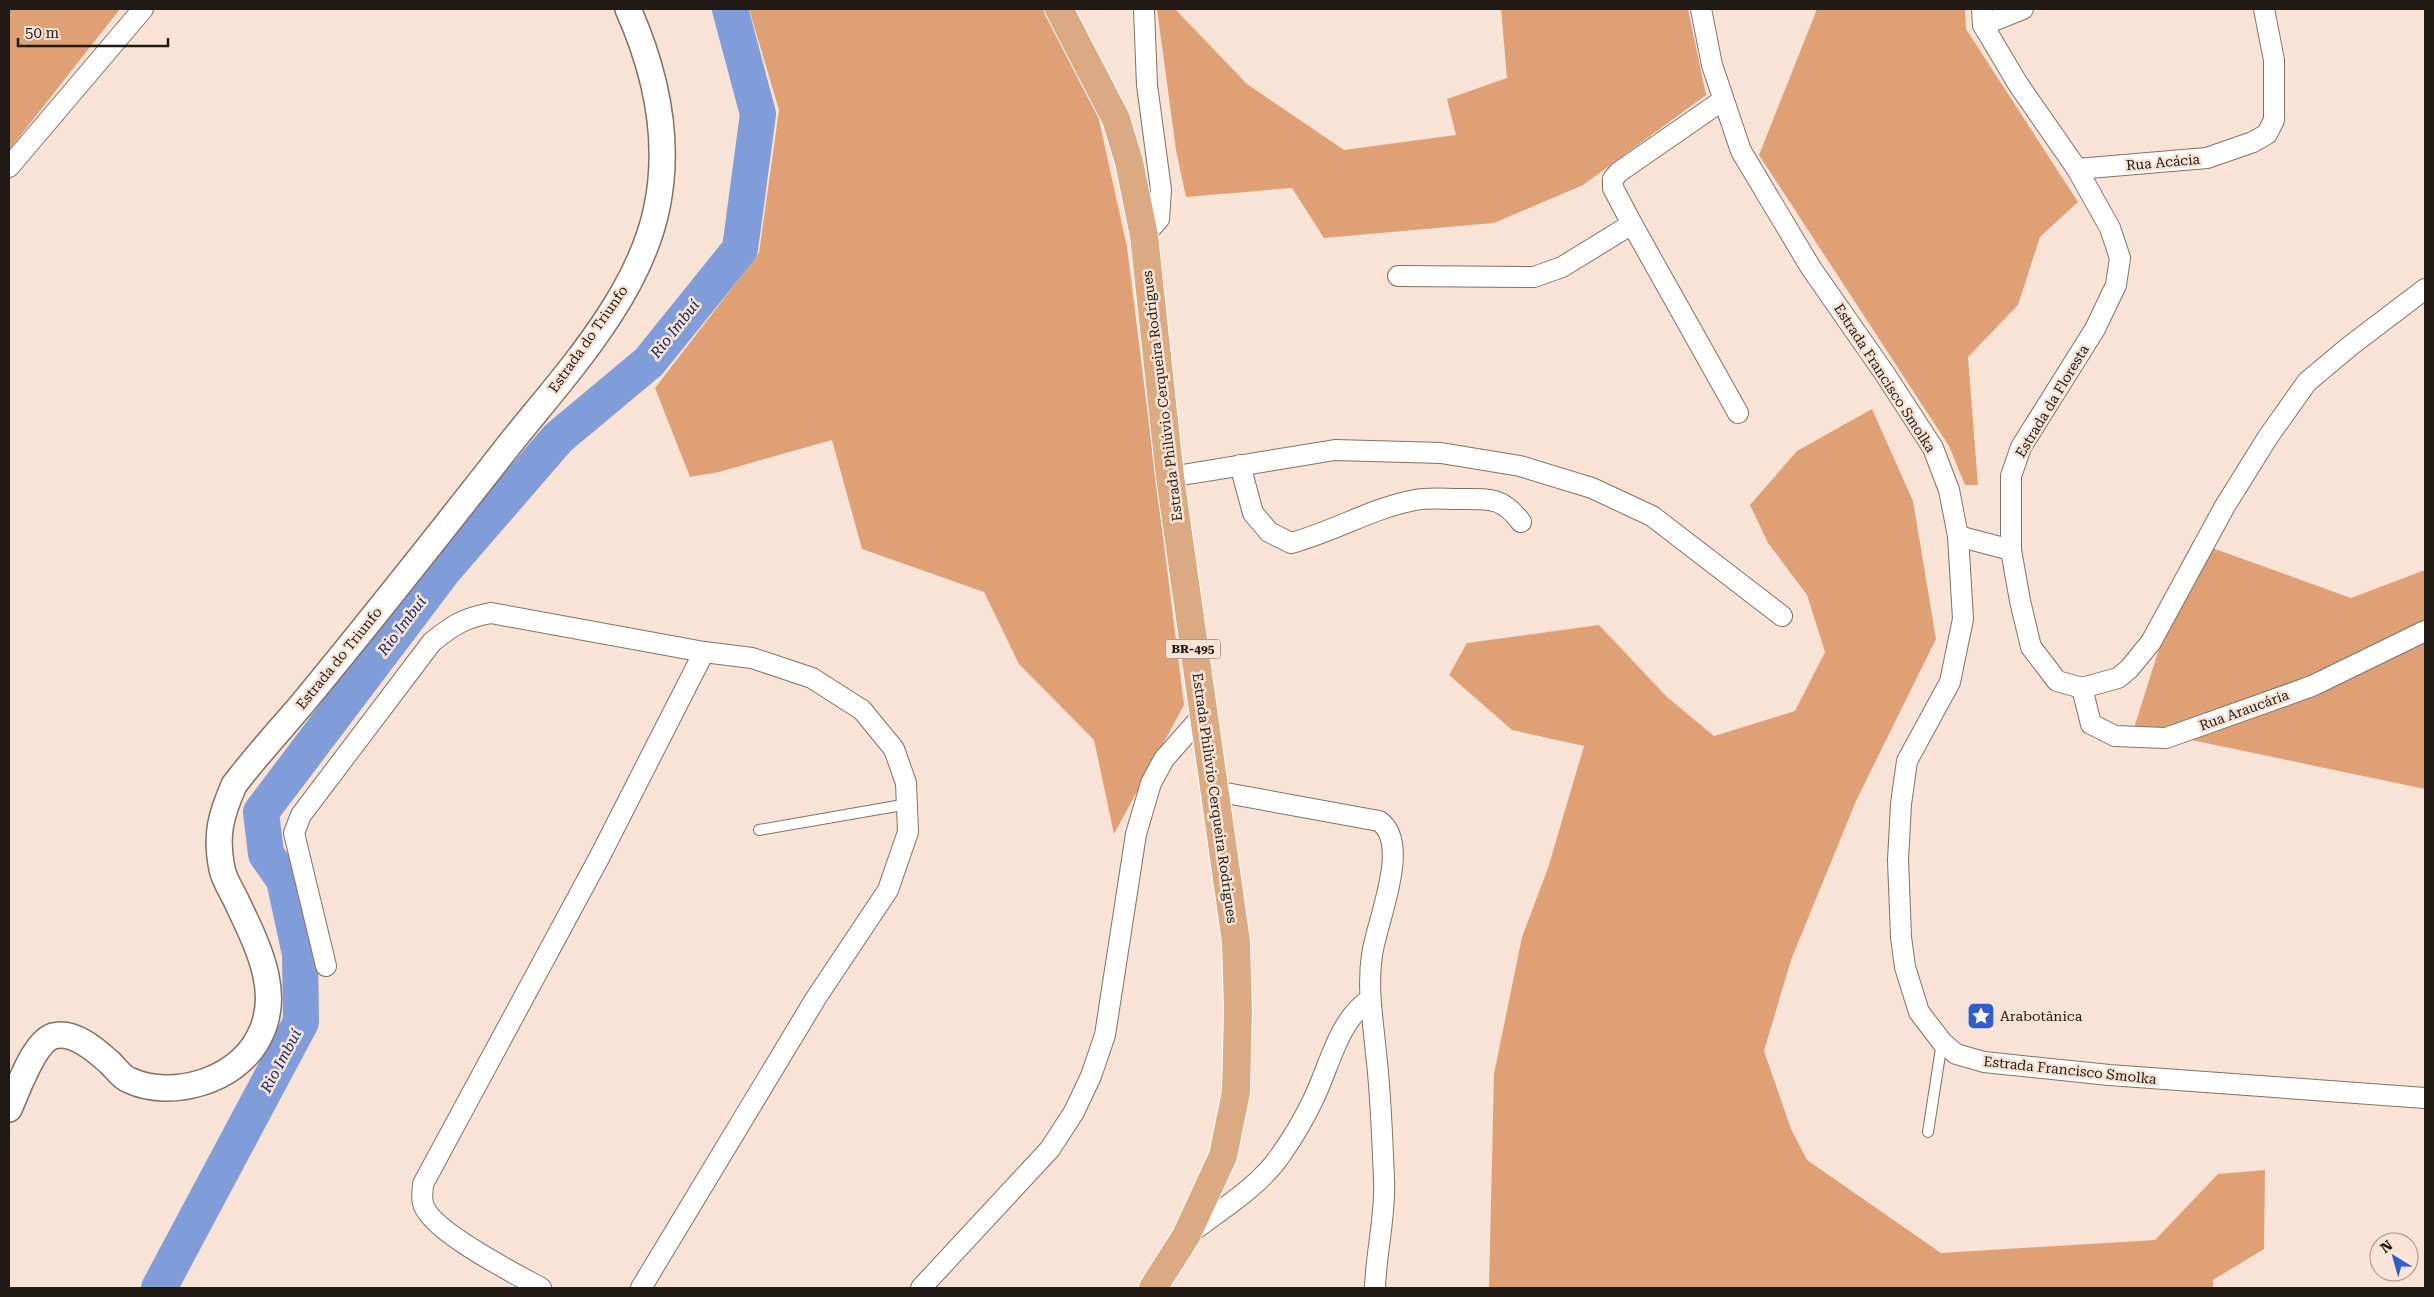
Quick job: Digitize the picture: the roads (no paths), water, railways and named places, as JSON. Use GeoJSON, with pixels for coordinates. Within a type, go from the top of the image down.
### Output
{"type":"FeatureCollection","features":[{"type":"Feature","properties":{"kind":"main road","name":"Estrada Philúvio Cerqueira Rodrigues"},"geometry":{"type":"LineString","coordinates":[[1059,9],[1116,119],[1129,162],[1144,236],[1170,476],[1202,716],[1215,791],[1236,942],[1238,1010],[1236,1092],[1223,1156],[1186,1236],[1154,1288]]}},
{"type":"Feature","properties":{"kind":"street"},"geometry":{"type":"LineString","coordinates":[[9,167],[143,9]]}},
{"type":"Feature","properties":{"kind":"street","name":"Estrada do Triunfo"},"geometry":{"type":"LineString","coordinates":[[9,1109],[37,1050],[47,1039],[55,1036],[69,1036],[87,1044],[127,1080],[150,1088],[168,1088],[204,1082],[230,1071],[258,1041],[266,1024],[269,1000],[266,973],[222,870],[219,834],[222,813],[234,785],[476,487],[580,355],[621,297],[644,251],[657,208],[662,166],[661,119],[654,76],[628,9]]}},
{"type":"Feature","properties":{"kind":"street"},"geometry":{"type":"LineString","coordinates":[[1144,9],[1148,85],[1162,190],[1159,219],[1144,236]]}},
{"type":"Feature","properties":{"kind":"street","name":"Estrada Francisco Smolka"},"geometry":{"type":"LineString","coordinates":[[1701,9],[1712,64],[1722,100],[1741,151],[1806,260],[1885,374],[1933,448],[1949,490],[1958,536],[1963,619],[1950,682],[1907,761],[1901,804],[1898,860],[1904,967],[1920,1012],[1942,1042],[1956,1054],[1984,1062],[2109,1075],[2425,1098]]}},
{"type":"Feature","properties":{"kind":"street"},"geometry":{"type":"LineString","coordinates":[[1982,17],[2023,9]]}},
{"type":"Feature","properties":{"kind":"street","name":"Rua Acácia"},"geometry":{"type":"LineString","coordinates":[[2077,169],[2207,158],[2253,142],[2267,134],[2274,120],[2274,60],[2264,9]]}},
{"type":"Feature","properties":{"kind":"street","name":"Estrada da Floresta"},"geometry":{"type":"LineString","coordinates":[[1982,17],[2018,84],[2077,169],[2110,228],[2120,258],[2116,285],[2095,329],[2021,448],[2011,476],[2011,550],[2020,602],[2031,647],[2057,681],[2082,688]]}},
{"type":"Feature","properties":{"kind":"street"},"geometry":{"type":"LineString","coordinates":[[1722,100],[1619,172],[1613,180],[1613,188],[1738,414]]}},
{"type":"Feature","properties":{"kind":"street"},"geometry":{"type":"LineString","coordinates":[[1398,276],[1534,277],[1562,267],[1632,224]]}},
{"type":"Feature","properties":{"kind":"street"},"geometry":{"type":"LineString","coordinates":[[2082,688],[2118,678],[2129,669],[2151,642],[2225,506],[2268,437],[2307,382],[2350,346],[2425,289]]}},
{"type":"Feature","properties":{"kind":"street"},"geometry":{"type":"LineString","coordinates":[[1170,476],[1335,450],[1441,453],[1520,466],[1592,488],[1652,516],[1782,616]]}},
{"type":"Feature","properties":{"kind":"street"},"geometry":{"type":"LineString","coordinates":[[1240,465],[1253,513],[1268,532],[1291,543],[1314,537],[1384,508],[1416,499],[1494,499],[1510,508],[1521,522]]}},
{"type":"Feature","properties":{"kind":"street"},"geometry":{"type":"LineString","coordinates":[[1958,536],[2011,550]]}},
{"type":"Feature","properties":{"kind":"street"},"geometry":{"type":"LineString","coordinates":[[326,966],[294,833],[301,815],[432,642],[452,626],[468,617],[491,613],[704,652],[752,658],[812,678],[862,710],[894,749],[906,783],[908,832],[888,890],[816,998],[641,1288]]}},
{"type":"Feature","properties":{"kind":"street","name":"Rua Araucária"},"geometry":{"type":"LineString","coordinates":[[2082,688],[2091,724],[2115,736],[2166,738],[2312,686],[2425,631]]}},
{"type":"Feature","properties":{"kind":"street"},"geometry":{"type":"LineString","coordinates":[[541,1288],[455,1239],[433,1219],[423,1205],[423,1184],[599,858],[704,652]]}},
{"type":"Feature","properties":{"kind":"street"},"geometry":{"type":"LineString","coordinates":[[922,1288],[1050,1149],[1074,1112],[1091,1076],[1105,1035],[1136,834],[1151,783],[1164,759],[1202,716]]}},
{"type":"Feature","properties":{"kind":"street"},"geometry":{"type":"LineString","coordinates":[[1215,791],[1379,821],[1387,826],[1391,837],[1392,868],[1372,954],[1370,999],[1377,1054],[1384,1181],[1375,1288]]}},
{"type":"Feature","properties":{"kind":"street"},"geometry":{"type":"LineString","coordinates":[[1186,1236],[1251,1187],[1279,1157],[1313,1101],[1349,1018],[1370,999]]}},
{"type":"Feature","properties":{"kind":"lane"},"geometry":{"type":"LineString","coordinates":[[759,830],[908,804]]}},
{"type":"Feature","properties":{"kind":"lane"},"geometry":{"type":"LineString","coordinates":[[1928,1132],[1942,1042]]}},
{"type":"Feature","properties":{"kind":"waterway","name":"Rio Imbuí"},"geometry":{"type":"LineString","coordinates":[[159,1288],[301,1022],[300,954],[284,880],[266,854],[261,812],[444,570],[558,438],[649,362],[740,249],[758,114],[730,9]]}},
{"type":"Feature","properties":{"kind":"place","name":"Arabotânica"},"geometry":{"type":"Point","coordinates":[1981,1016]}}]}
